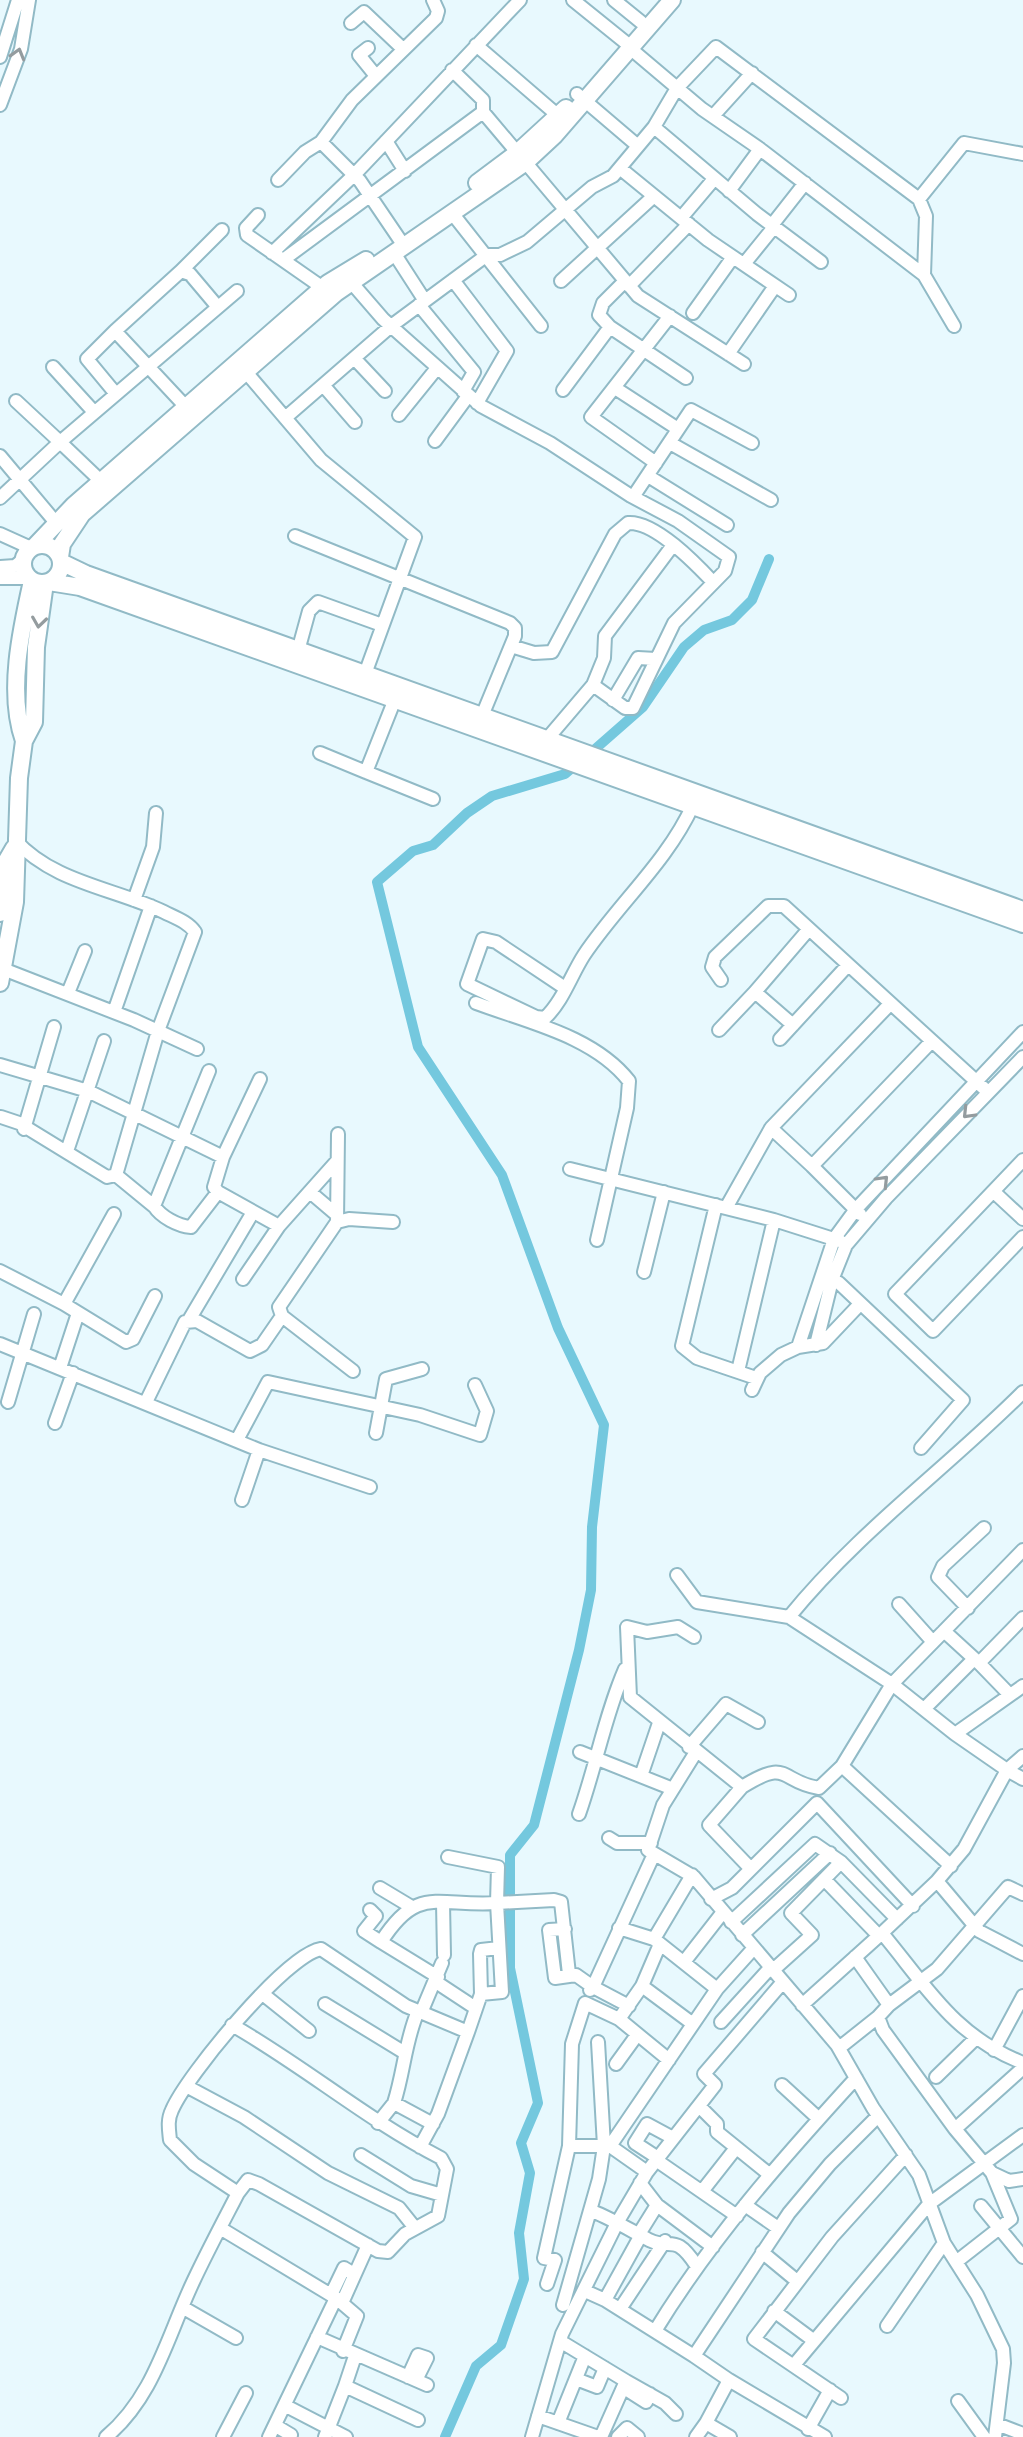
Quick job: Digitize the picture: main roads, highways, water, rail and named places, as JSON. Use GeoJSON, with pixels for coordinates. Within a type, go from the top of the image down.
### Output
{"type":"FeatureCollection","features":[{"type":"Feature","properties":{"kind":"main road"},"geometry":{"type":"LineString","coordinates":[[628,45],[659,0]]}},
{"type":"Feature","properties":{"kind":"main road"},"geometry":{"type":"LineString","coordinates":[[38,581],[57,576],[72,526],[106,486],[186,407],[323,288],[452,213],[522,157],[562,119],[672,0]]}},
{"type":"Feature","properties":{"kind":"main road"},"geometry":{"type":"LineString","coordinates":[[30,552],[57,524],[246,372],[351,282],[522,157]]}},
{"type":"Feature","properties":{"kind":"main road"},"geometry":{"type":"LineString","coordinates":[[30,552],[50,547],[60,560],[86,574],[1023,910]]}},
{"type":"Feature","properties":{"kind":"main road"},"geometry":{"type":"LineString","coordinates":[[2,976],[15,902],[18,862],[15,844],[26,722],[27,659],[38,581],[30,552]]}},
{"type":"Feature","properties":{"kind":"main road"},"geometry":{"type":"LineString","coordinates":[[38,581],[80,587],[1023,924]]}},
{"type":"Feature","properties":{"kind":"main road"},"geometry":{"type":"LineString","coordinates":[[0,913],[7,860],[15,844]]}},
{"type":"Feature","properties":{"kind":"waterway"},"geometry":{"type":"LineString","coordinates":[[594,750],[643,707],[684,647],[704,630],[732,620],[752,600],[769,559]]}},
{"type":"Feature","properties":{"kind":"waterway"},"geometry":{"type":"LineString","coordinates":[[445,2437],[476,2366],[501,2345],[524,2279],[519,2233],[530,2173],[521,2143],[538,2103],[510,1968],[510,1855],[534,1825],[579,1650],[591,1590],[592,1527],[604,1425],[558,1328],[502,1175],[418,1047],[377,882],[413,851],[433,845],[467,813],[492,796],[565,774],[572,768]]}}]}
